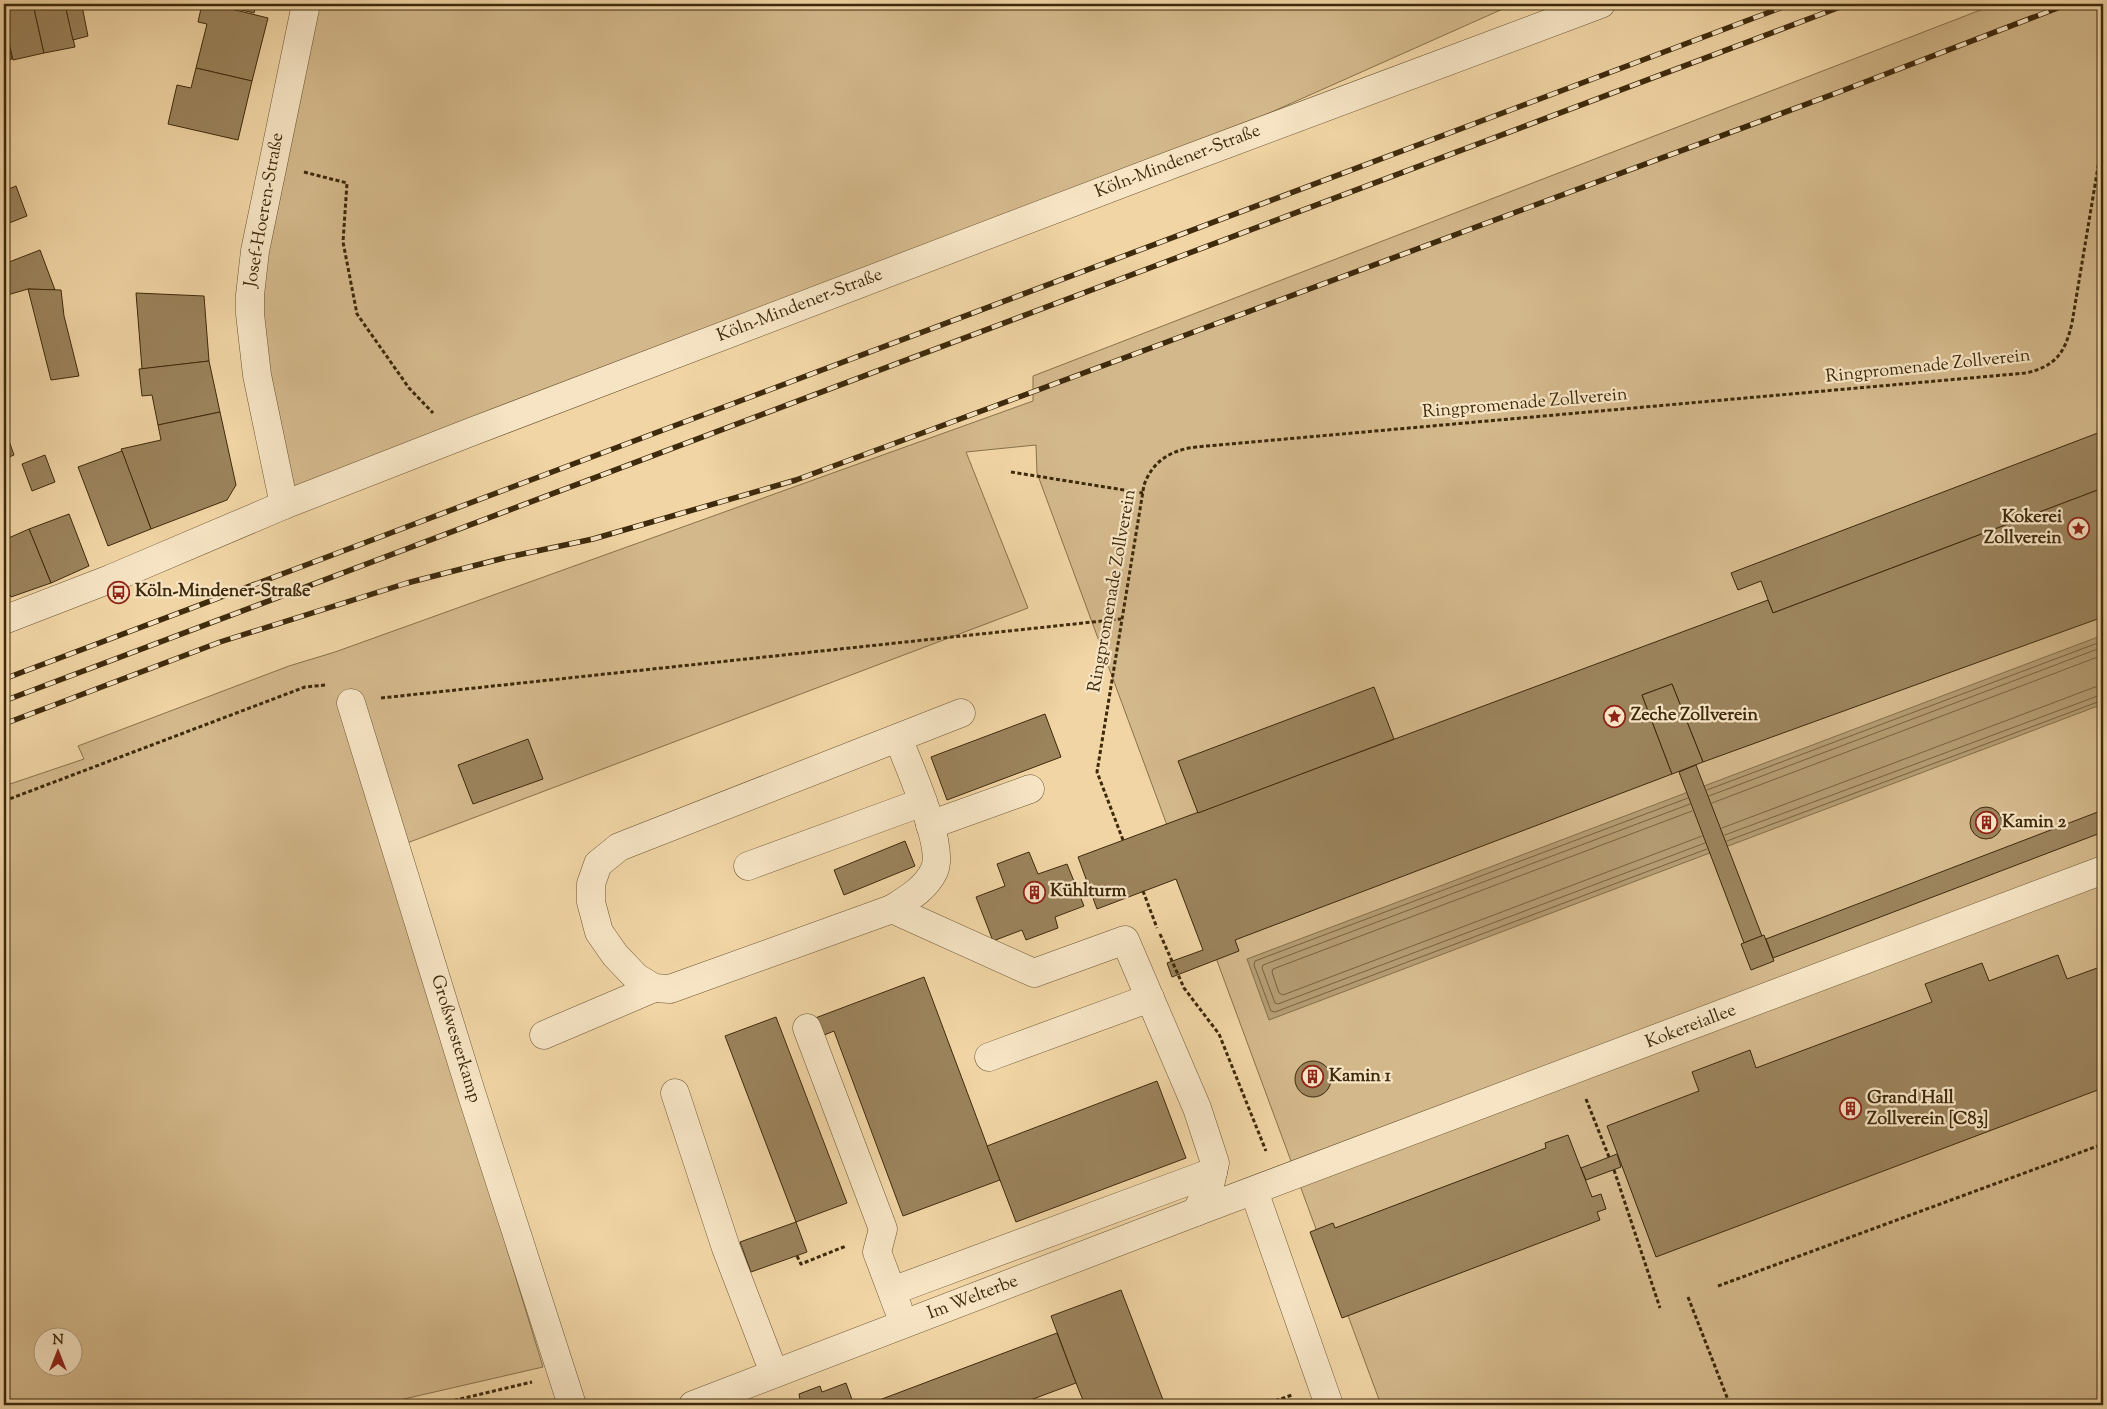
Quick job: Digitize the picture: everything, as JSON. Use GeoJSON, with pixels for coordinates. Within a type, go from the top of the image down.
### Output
{"type":"FeatureCollection","features":[{"type":"Feature","properties":{"kind":"street","name":"Josef-Hoeren-Straße"},"geometry":{"type":"LineString","coordinates":[[284,505],[257,375],[250,314],[253,266],[272,163],[306,4]]}},
{"type":"Feature","properties":{"kind":"street","name":"Köln-Mindener-Straße"},"geometry":{"type":"LineString","coordinates":[[4,620],[110,580],[284,505],[456,438],[1176,163],[1600,4]]}},
{"type":"Feature","properties":{"kind":"street","name":"Großwesterkamp"},"geometry":{"type":"LineString","coordinates":[[351,703],[471,1092],[572,1405]]}},
{"type":"Feature","properties":{"kind":"street"},"geometry":{"type":"LineString","coordinates":[[654,988],[636,977],[615,955],[599,932],[591,902],[591,884],[598,864],[619,846],[962,713]]}},
{"type":"Feature","properties":{"kind":"street"},"geometry":{"type":"LineString","coordinates":[[544,1035],[654,988],[670,989],[892,909],[921,890],[936,869],[936,844],[898,738]]}},
{"type":"Feature","properties":{"kind":"street"},"geometry":{"type":"LineString","coordinates":[[748,866],[926,813],[1030,789]]}},
{"type":"Feature","properties":{"kind":"street","name":"Kokereiallee"},"geometry":{"type":"LineString","coordinates":[[1266,1186],[2103,870]]}},
{"type":"Feature","properties":{"kind":"street"},"geometry":{"type":"LineString","coordinates":[[892,909],[1034,972],[1125,940],[1197,1108],[1215,1163],[1210,1185],[1196,1212]]}},
{"type":"Feature","properties":{"kind":"street"},"geometry":{"type":"LineString","coordinates":[[989,1057],[1150,998]]}},
{"type":"Feature","properties":{"kind":"street"},"geometry":{"type":"LineString","coordinates":[[807,1028],[883,1229],[877,1252],[904,1324]]}},
{"type":"Feature","properties":{"kind":"street"},"geometry":{"type":"LineString","coordinates":[[675,1093],[726,1248],[774,1373]]}},
{"type":"Feature","properties":{"kind":"street"},"geometry":{"type":"LineString","coordinates":[[892,1291],[1213,1172]]}},
{"type":"Feature","properties":{"kind":"street"},"geometry":{"type":"LineString","coordinates":[[1266,1186],[1329,1405]]}},
{"type":"Feature","properties":{"kind":"street","name":"Im Welterbe"},"geometry":{"type":"LineString","coordinates":[[693,1405],[1266,1186]]}},
{"type":"Feature","properties":{"kind":"path","name":"Ringpromenade Zollverein"},"geometry":{"type":"LineString","coordinates":[[1123,840],[1096,772],[1146,478],[1156,464],[1167,455],[1188,448],[2026,374],[2044,368],[2061,353],[2066,345],[2072,323],[2103,137]]}},
{"type":"Feature","properties":{"kind":"path"},"geometry":{"type":"LineString","coordinates":[[272,163],[347,183],[344,242],[357,314],[409,388],[456,438]]}},
{"type":"Feature","properties":{"kind":"path"},"geometry":{"type":"LineString","coordinates":[[1011,472],[1143,493]]}},
{"type":"Feature","properties":{"kind":"path"},"geometry":{"type":"LineString","coordinates":[[4,800],[305,687],[337,684],[351,703],[390,697],[1121,619]]}},
{"type":"Feature","properties":{"kind":"path"},"geometry":{"type":"LineString","coordinates":[[1143,891],[1184,988],[1219,1034],[1266,1186]]}},
{"type":"Feature","properties":{"kind":"path"},"geometry":{"type":"LineString","coordinates":[[1576,1070],[1609,1157]]}},
{"type":"Feature","properties":{"kind":"path"},"geometry":{"type":"LineString","coordinates":[[1718,1286],[2103,1144]]}},
{"type":"Feature","properties":{"kind":"path"},"geometry":{"type":"LineString","coordinates":[[1614,1170],[1660,1308]]}},
{"type":"Feature","properties":{"kind":"path"},"geometry":{"type":"LineString","coordinates":[[796,1256],[801,1264],[856,1242],[878,1247]]}},
{"type":"Feature","properties":{"kind":"path"},"geometry":{"type":"LineString","coordinates":[[1688,1297],[1730,1405]]}},
{"type":"Feature","properties":{"kind":"path"},"geometry":{"type":"LineString","coordinates":[[435,1405],[563,1375]]}},
{"type":"Feature","properties":{"kind":"shaded area"},"geometry":{"type":"Polygon","coordinates":[[[309,4],[1514,4],[1173,156],[288,499],[255,335],[309,4]]]}},
{"type":"Feature","properties":{"kind":"shaded area","name":"Zeche Zollverein"},"geometry":{"type":"Polygon","coordinates":[[[1996,4],[2103,4],[2103,1405],[1381,1405],[1037,473],[1036,445],[966,452],[1028,608],[386,851],[543,1367],[378,1405],[4,1405],[4,786],[84,759],[78,746],[289,666],[335,652],[1033,401],[1033,376],[1996,4]]]}},
{"type":"Feature","properties":{"kind":"water"},"geometry":{"type":"Polygon","coordinates":[[[2103,635],[2103,704],[1269,1020],[1247,959],[2103,635]]]}},
{"type":"Feature","properties":{"kind":"building"},"geometry":{"type":"Polygon","coordinates":[[[17,4],[33,4],[44,53],[13,60],[4,20],[4,7],[17,4]]]}},
{"type":"Feature","properties":{"kind":"building"},"geometry":{"type":"Polygon","coordinates":[[[33,4],[65,4],[75,47],[44,53],[33,4]]]}},
{"type":"Feature","properties":{"kind":"building"},"geometry":{"type":"Polygon","coordinates":[[[202,4],[211,4],[268,18],[252,81],[196,68],[207,24],[198,22],[202,4]]]}},
{"type":"Feature","properties":{"kind":"building"},"geometry":{"type":"Polygon","coordinates":[[[216,4],[256,4],[254,13],[216,4]]]}},
{"type":"Feature","properties":{"kind":"building"},"geometry":{"type":"Polygon","coordinates":[[[82,6],[88,36],[73,40],[66,9],[82,6]]]}},
{"type":"Feature","properties":{"kind":"building"},"geometry":{"type":"Polygon","coordinates":[[[4,23],[12,59],[4,61],[4,23]]]}},
{"type":"Feature","properties":{"kind":"building"},"geometry":{"type":"Polygon","coordinates":[[[196,68],[252,81],[238,140],[168,124],[177,85],[191,88],[196,68]]]}},
{"type":"Feature","properties":{"kind":"building"},"geometry":{"type":"Polygon","coordinates":[[[16,186],[27,216],[4,225],[4,191],[16,186]]]}},
{"type":"Feature","properties":{"kind":"building"},"geometry":{"type":"Polygon","coordinates":[[[40,250],[55,290],[28,289],[4,296],[4,264],[40,250]]]}},
{"type":"Feature","properties":{"kind":"building"},"geometry":{"type":"Polygon","coordinates":[[[28,289],[61,290],[64,316],[79,376],[51,380],[28,289]]]}},
{"type":"Feature","properties":{"kind":"building"},"geometry":{"type":"Polygon","coordinates":[[[136,293],[204,296],[209,361],[142,369],[136,293]]]}},
{"type":"Feature","properties":{"kind":"building"},"geometry":{"type":"Polygon","coordinates":[[[209,361],[220,412],[158,425],[152,395],[142,396],[139,369],[209,361]]]}},
{"type":"Feature","properties":{"kind":"building"},"geometry":{"type":"Polygon","coordinates":[[[220,412],[236,485],[227,500],[151,529],[121,449],[161,440],[158,425],[220,412]]]}},
{"type":"Feature","properties":{"kind":"building"},"geometry":{"type":"Polygon","coordinates":[[[2103,431],[2103,488],[1773,613],[1761,581],[1738,590],[1731,573],[2103,431]]]}},
{"type":"Feature","properties":{"kind":"building"},"geometry":{"type":"Polygon","coordinates":[[[9,441],[14,455],[4,459],[4,443],[9,441]]]}},
{"type":"Feature","properties":{"kind":"building"},"geometry":{"type":"Polygon","coordinates":[[[122,451],[151,529],[108,546],[78,467],[122,451]]]}},
{"type":"Feature","properties":{"kind":"building"},"geometry":{"type":"Polygon","coordinates":[[[45,455],[55,482],[32,491],[22,464],[45,455]]]}},
{"type":"Feature","properties":{"kind":"building"},"geometry":{"type":"Polygon","coordinates":[[[2103,488],[2103,617],[1703,762],[1672,684],[1642,695],[1672,774],[1235,940],[1239,951],[1172,977],[1167,963],[1203,950],[1176,879],[1097,909],[1078,857],[1768,600],[1773,613],[2103,488]]]}},
{"type":"Feature","properties":{"kind":"building"},"geometry":{"type":"Polygon","coordinates":[[[69,514],[89,566],[51,583],[29,529],[69,514]]]}},
{"type":"Feature","properties":{"kind":"building"},"geometry":{"type":"Polygon","coordinates":[[[29,529],[51,583],[11,597],[4,580],[4,540],[29,529]]]}},
{"type":"Feature","properties":{"kind":"building"},"geometry":{"type":"Polygon","coordinates":[[[1672,684],[1703,762],[1672,774],[1642,695],[1672,684]]]}},
{"type":"Feature","properties":{"kind":"building"},"geometry":{"type":"Polygon","coordinates":[[[1374,687],[1394,739],[1198,813],[1178,761],[1374,687]]]}},
{"type":"Feature","properties":{"kind":"building"},"geometry":{"type":"Polygon","coordinates":[[[1045,714],[1061,757],[947,800],[931,757],[1045,714]]]}},
{"type":"Feature","properties":{"kind":"building"},"geometry":{"type":"Polygon","coordinates":[[[528,739],[543,779],[473,804],[458,765],[528,739]]]}},
{"type":"Feature","properties":{"kind":"building"},"geometry":{"type":"Polygon","coordinates":[[[1696,765],[1762,936],[1744,943],[1679,772],[1696,765]]]}},
{"type":"Feature","properties":{"kind":"building","name":"Kamin 2"},"geometry":{"type":"Polygon","coordinates":[[[1986,807],[1998,811],[2002,823],[1998,835],[1986,839],[1974,835],[1970,823],[1974,811],[1986,807]]]}},
{"type":"Feature","properties":{"kind":"building"},"geometry":{"type":"Polygon","coordinates":[[[2103,810],[2103,832],[1773,958],[1766,939],[2103,810]]]}},
{"type":"Feature","properties":{"kind":"building"},"geometry":{"type":"Polygon","coordinates":[[[905,841],[915,866],[844,895],[834,870],[905,841]]]}},
{"type":"Feature","properties":{"kind":"building","name":"Kühlturm"},"geometry":{"type":"Polygon","coordinates":[[[1029,852],[1038,874],[1067,864],[1084,906],[1055,917],[1058,928],[1026,940],[1022,930],[993,941],[976,897],[1005,886],[997,864],[1029,852]]]}},
{"type":"Feature","properties":{"kind":"building"},"geometry":{"type":"Polygon","coordinates":[[[1764,935],[1774,961],[1751,970],[1741,944],[1764,935]]]}},
{"type":"Feature","properties":{"kind":"building","name":"Grand Hall Zollverein [C83]"},"geometry":{"type":"Polygon","coordinates":[[[2058,955],[2067,979],[2100,967],[2103,976],[2103,1088],[1656,1257],[1607,1126],[1699,1091],[1692,1072],[1750,1050],[1756,1068],[1932,1002],[1925,984],[1982,963],[1989,981],[2058,955]]]}},
{"type":"Feature","properties":{"kind":"building"},"geometry":{"type":"Polygon","coordinates":[[[924,977],[1000,1180],[903,1216],[834,1031],[817,1038],[810,1020],[924,977]]]}},
{"type":"Feature","properties":{"kind":"building"},"geometry":{"type":"Polygon","coordinates":[[[776,1017],[847,1203],[796,1222],[725,1036],[776,1017]]]}},
{"type":"Feature","properties":{"kind":"building","name":"Kamin 1"},"geometry":{"type":"Polygon","coordinates":[[[1313,1061],[1320,1062],[1326,1066],[1330,1072],[1330,1086],[1326,1092],[1320,1096],[1313,1097],[1306,1096],[1300,1092],[1296,1086],[1295,1079],[1296,1072],[1300,1066],[1306,1062],[1313,1061]]]}},
{"type":"Feature","properties":{"kind":"building"},"geometry":{"type":"Polygon","coordinates":[[[1157,1081],[1186,1158],[1016,1222],[987,1146],[1157,1081]]]}},
{"type":"Feature","properties":{"kind":"building"},"geometry":{"type":"Polygon","coordinates":[[[1568,1135],[1592,1197],[1601,1194],[1606,1209],[1597,1212],[1600,1220],[1342,1318],[1310,1232],[1333,1223],[1335,1228],[1546,1148],[1545,1143],[1568,1135]]]}},
{"type":"Feature","properties":{"kind":"building"},"geometry":{"type":"Polygon","coordinates":[[[1617,1154],[1621,1167],[1586,1180],[1581,1168],[1617,1154]]]}},
{"type":"Feature","properties":{"kind":"building"},"geometry":{"type":"Polygon","coordinates":[[[796,1222],[807,1252],[751,1272],[740,1242],[796,1222]]]}},
{"type":"Feature","properties":{"kind":"building"},"geometry":{"type":"Polygon","coordinates":[[[1121,1290],[1165,1405],[1085,1405],[1076,1383],[1051,1316],[1121,1290]]]}},
{"type":"Feature","properties":{"kind":"building"},"geometry":{"type":"Polygon","coordinates":[[[1057,1333],[1076,1383],[1017,1405],[866,1405],[1057,1333]]]}},
{"type":"Feature","properties":{"kind":"building"},"geometry":{"type":"Polygon","coordinates":[[[846,1383],[854,1405],[787,1405],[800,1400],[799,1394],[820,1386],[822,1392],[846,1383]]]}},
{"type":"Feature","properties":{"kind":"railway"},"geometry":{"type":"LineString","coordinates":[[4,679],[1791,4]]}},
{"type":"Feature","properties":{"kind":"railway"},"geometry":{"type":"LineString","coordinates":[[4,701],[1848,4]]}},
{"type":"Feature","properties":{"kind":"railway"},"geometry":{"type":"LineString","coordinates":[[4,724],[220,642],[407,583],[504,558],[593,539],[796,480],[1839,92],[2068,4]]}},
{"type":"Feature","properties":{"kind":"place","name":"Kokerei Zollverein"},"geometry":{"type":"Point","coordinates":[2078,528]}},
{"type":"Feature","properties":{"kind":"place","name":"Köln-Mindener-Straße"},"geometry":{"type":"Point","coordinates":[119,592]}},
{"type":"Feature","properties":{"kind":"place","name":"Zeche Zollverein"},"geometry":{"type":"Point","coordinates":[1615,716]}},
{"type":"Feature","properties":{"kind":"place","name":"Kamin 2"},"geometry":{"type":"Point","coordinates":[1986,823]}},
{"type":"Feature","properties":{"kind":"place","name":"Kühlturm"},"geometry":{"type":"Point","coordinates":[1034,892]}},
{"type":"Feature","properties":{"kind":"place","name":"Kamin 1"},"geometry":{"type":"Point","coordinates":[1313,1077]}},
{"type":"Feature","properties":{"kind":"place","name":"Grand Hall Zollverein [C83]"},"geometry":{"type":"Point","coordinates":[1851,1109]}}]}
